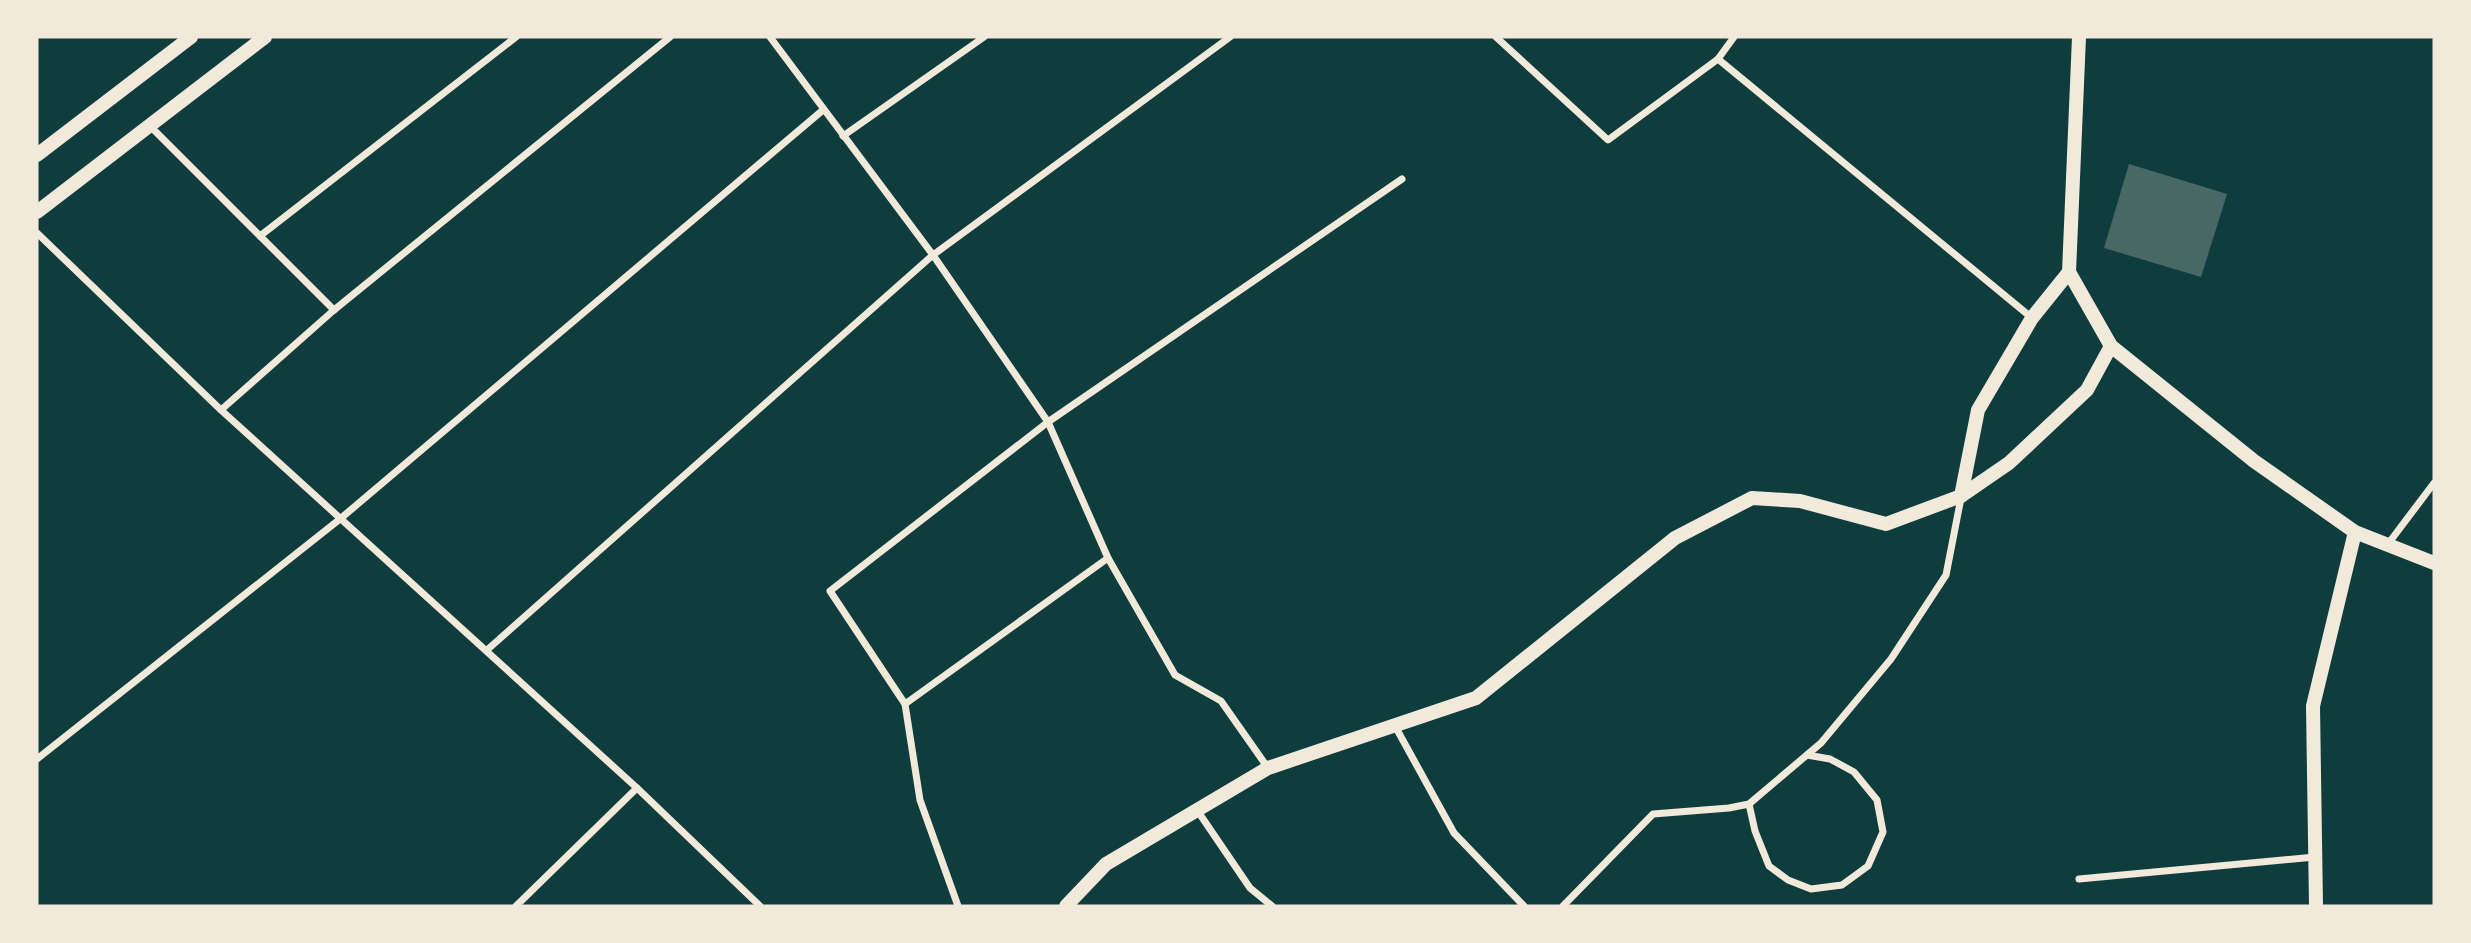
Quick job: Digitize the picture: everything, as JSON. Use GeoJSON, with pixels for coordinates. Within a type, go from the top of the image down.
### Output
{"type":"FeatureCollection","features":[{"type":"Feature","properties":{"kind":"main road"},"geometry":{"type":"LineString","coordinates":[[37,155],[191,37]]}},
{"type":"Feature","properties":{"kind":"main road"},"geometry":{"type":"LineString","coordinates":[[37,212],[265,37]]}},
{"type":"Feature","properties":{"kind":"main road"},"geometry":{"type":"LineString","coordinates":[[2080,37],[2069,272],[2111,346],[2254,461],[2355,532],[2434,563]]}},
{"type":"Feature","properties":{"kind":"main road"},"geometry":{"type":"LineString","coordinates":[[1961,496],[1978,410],[2032,318],[2069,272]]}},
{"type":"Feature","properties":{"kind":"main road"},"geometry":{"type":"LineString","coordinates":[[1066,906],[1106,864],[1268,768],[1476,698],[1675,538],[1752,498],[1800,501],[1886,524],[1961,496],[2009,463],[2087,390],[2111,346]]}},
{"type":"Feature","properties":{"kind":"main road"},"geometry":{"type":"LineString","coordinates":[[2316,906],[2313,706],[2355,532]]}},
{"type":"Feature","properties":{"kind":"street"},"geometry":{"type":"LineString","coordinates":[[260,236],[516,37]]}},
{"type":"Feature","properties":{"kind":"street"},"geometry":{"type":"LineString","coordinates":[[221,410],[334,310],[670,37]]}},
{"type":"Feature","properties":{"kind":"street"},"geometry":{"type":"LineString","coordinates":[[770,37],[933,255],[1048,422],[1108,558],[1175,675],[1221,701],[1268,768]]}},
{"type":"Feature","properties":{"kind":"street"},"geometry":{"type":"LineString","coordinates":[[843,136],[984,37]]}},
{"type":"Feature","properties":{"kind":"street"},"geometry":{"type":"LineString","coordinates":[[487,650],[933,255],[1230,37]]}},
{"type":"Feature","properties":{"kind":"street"},"geometry":{"type":"LineString","coordinates":[[1496,37],[1608,140],[1718,59],[1734,37]]}},
{"type":"Feature","properties":{"kind":"street"},"geometry":{"type":"LineString","coordinates":[[1718,59],[2032,318]]}},
{"type":"Feature","properties":{"kind":"street"},"geometry":{"type":"LineString","coordinates":[[37,759],[340,519],[823,110]]}},
{"type":"Feature","properties":{"kind":"street"},"geometry":{"type":"LineString","coordinates":[[148,125],[334,310]]}},
{"type":"Feature","properties":{"kind":"street"},"geometry":{"type":"LineString","coordinates":[[958,906],[920,800],[905,704],[830,591],[1048,422],[1402,179]]}},
{"type":"Feature","properties":{"kind":"street"},"geometry":{"type":"LineString","coordinates":[[37,233],[221,410],[637,788],[760,906]]}},
{"type":"Feature","properties":{"kind":"street"},"geometry":{"type":"LineString","coordinates":[[2388,544],[2434,483]]}},
{"type":"Feature","properties":{"kind":"street"},"geometry":{"type":"LineString","coordinates":[[1563,906],[1653,814],[1749,804],[1821,743],[1891,659],[1946,575],[1961,496]]}},
{"type":"Feature","properties":{"kind":"street"},"geometry":{"type":"LineString","coordinates":[[905,704],[1108,558]]}},
{"type":"Feature","properties":{"kind":"street"},"geometry":{"type":"LineString","coordinates":[[1394,725],[1454,833],[1524,906]]}},
{"type":"Feature","properties":{"kind":"street"},"geometry":{"type":"LineString","coordinates":[[1749,804],[1755,831],[1769,866],[1788,880],[1811,890],[1842,885],[1868,866],[1883,832],[1877,800],[1854,772],[1830,759],[1807,755]]}},
{"type":"Feature","properties":{"kind":"street"},"geometry":{"type":"LineString","coordinates":[[516,906],[637,788]]}},
{"type":"Feature","properties":{"kind":"street"},"geometry":{"type":"LineString","coordinates":[[1197,810],[1250,888],[1272,906]]}},
{"type":"Feature","properties":{"kind":"street"},"geometry":{"type":"LineString","coordinates":[[2079,879],[2316,857]]}},
{"type":"Feature","properties":{"kind":"building"},"geometry":{"type":"Polygon","coordinates":[[[2129,164],[2227,194],[2201,277],[2104,248],[2129,164]]]}}]}
